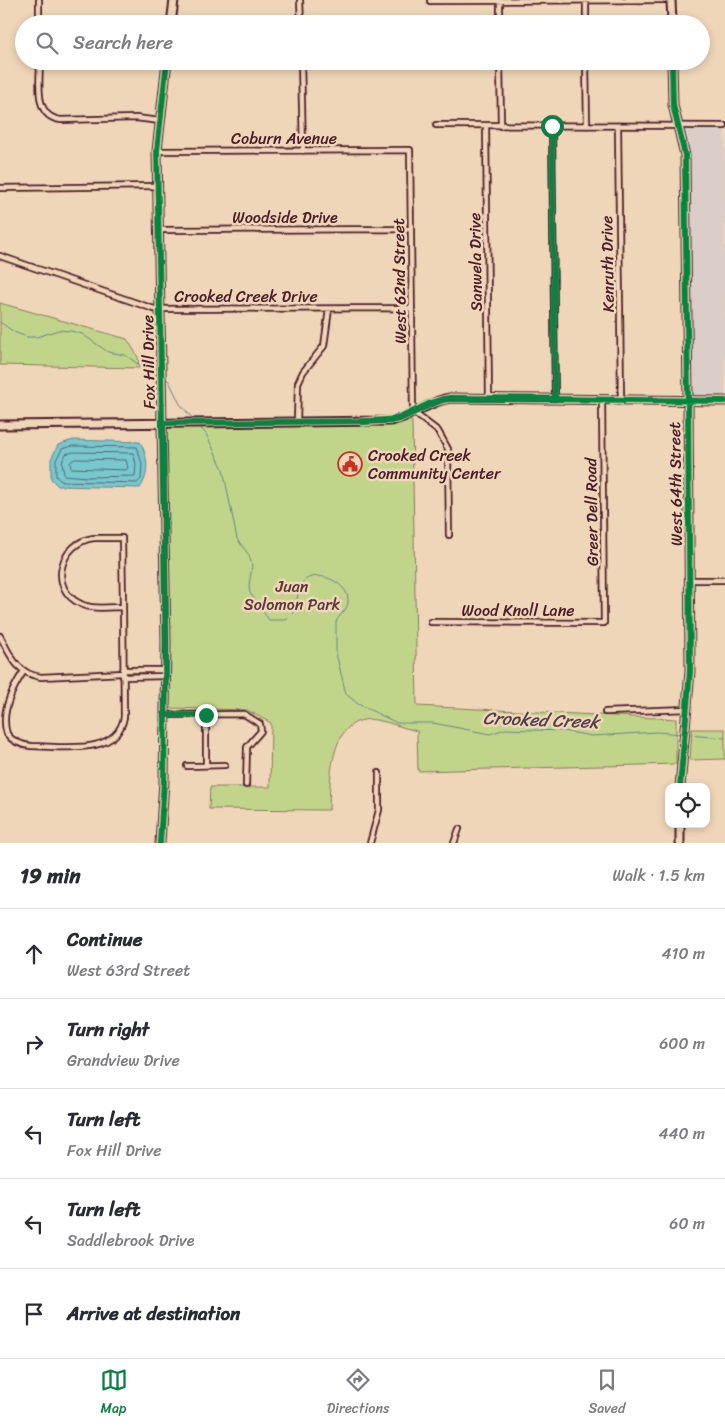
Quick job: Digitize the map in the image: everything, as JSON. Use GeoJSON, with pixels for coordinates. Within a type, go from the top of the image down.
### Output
{"type":"FeatureCollection","features":[{"type":"Feature","properties":{"kind":"street"},"geometry":{"type":"LineString","coordinates":[[39,0],[39,15]]}},
{"type":"Feature","properties":{"kind":"street"},"geometry":{"type":"LineString","coordinates":[[172,15],[174,0]]}},
{"type":"Feature","properties":{"kind":"street"},"geometry":{"type":"LineString","coordinates":[[300,0],[301,15]]}},
{"type":"Feature","properties":{"kind":"street"},"geometry":{"type":"LineString","coordinates":[[500,0],[500,15]]}},
{"type":"Feature","properties":{"kind":"street"},"geometry":{"type":"LineString","coordinates":[[586,0],[586,15]]}},
{"type":"Feature","properties":{"kind":"street"},"geometry":{"type":"LineString","coordinates":[[430,1],[671,0],[672,15]]}},
{"type":"Feature","properties":{"kind":"street"},"geometry":{"type":"LineString","coordinates":[[40,70],[41,104],[46,114],[61,120],[136,118],[160,121]]}},
{"type":"Feature","properties":{"kind":"street","name":"Fox Hill Drive"},"geometry":{"type":"LineString","coordinates":[[160,843],[166,673],[163,400],[157,151],[166,70]]}},
{"type":"Feature","properties":{"kind":"street"},"geometry":{"type":"LineString","coordinates":[[301,70],[303,150]]}},
{"type":"Feature","properties":{"kind":"street"},"geometry":{"type":"LineString","coordinates":[[500,70],[501,126]]}},
{"type":"Feature","properties":{"kind":"street"},"geometry":{"type":"LineString","coordinates":[[586,70],[587,126]]}},
{"type":"Feature","properties":{"kind":"street","name":"West 64th Street"},"geometry":{"type":"LineString","coordinates":[[672,70],[673,100],[685,156],[688,400],[690,671],[680,783]]}},
{"type":"Feature","properties":{"kind":"street"},"geometry":{"type":"LineString","coordinates":[[436,125],[725,126]]}},
{"type":"Feature","properties":{"kind":"street","name":"Sanwela Drive"},"geometry":{"type":"LineString","coordinates":[[486,126],[489,398]]}},
{"type":"Feature","properties":{"kind":"street"},"geometry":{"type":"LineString","coordinates":[[552,126],[555,399]]}},
{"type":"Feature","properties":{"kind":"street","name":"Kenruth Drive"},"geometry":{"type":"LineString","coordinates":[[618,126],[622,400]]}},
{"type":"Feature","properties":{"kind":"street","name":"Coburn Avenue"},"geometry":{"type":"LineString","coordinates":[[157,151],[410,150]]}},
{"type":"Feature","properties":{"kind":"street","name":"West 62nd Street"},"geometry":{"type":"LineString","coordinates":[[410,150],[414,412]]}},
{"type":"Feature","properties":{"kind":"street"},"geometry":{"type":"LineString","coordinates":[[0,188],[157,186]]}},
{"type":"Feature","properties":{"kind":"street","name":"Woodside Drive"},"geometry":{"type":"LineString","coordinates":[[159,230],[411,229]]}},
{"type":"Feature","properties":{"kind":"street","name":"Crooked Creek Drive"},"geometry":{"type":"LineString","coordinates":[[0,256],[148,307],[161,309],[412,308]]}},
{"type":"Feature","properties":{"kind":"street"},"geometry":{"type":"LineString","coordinates":[[296,423],[298,383],[303,372],[324,346],[329,309]]}},
{"type":"Feature","properties":{"kind":"street"},"geometry":{"type":"LineString","coordinates":[[0,425],[390,421],[402,418],[443,399],[725,401]]}},
{"type":"Feature","properties":{"kind":"street","name":"Greer Dell Road"},"geometry":{"type":"LineString","coordinates":[[602,400],[604,623]]}},
{"type":"Feature","properties":{"kind":"street"},"geometry":{"type":"LineString","coordinates":[[414,412],[438,430],[448,449],[449,535]]}},
{"type":"Feature","properties":{"kind":"street"},"geometry":{"type":"LineString","coordinates":[[24,671],[3,702],[0,718],[3,728],[10,738],[19,744],[31,746],[95,745],[112,739],[120,730],[124,719],[123,673],[123,607],[122,538],[88,539],[71,548],[63,560],[61,570],[62,584],[71,598],[88,607],[123,607]]}},
{"type":"Feature","properties":{"kind":"street"},"geometry":{"type":"LineString","coordinates":[[689,580],[725,580]]}},
{"type":"Feature","properties":{"kind":"street","name":"Wood Knoll Lane"},"geometry":{"type":"LineString","coordinates":[[432,622],[604,623]]}},
{"type":"Feature","properties":{"kind":"street"},"geometry":{"type":"LineString","coordinates":[[0,636],[15,663],[24,671],[41,677],[166,673]]}},
{"type":"Feature","properties":{"kind":"street"},"geometry":{"type":"LineString","coordinates":[[605,712],[688,709]]}},
{"type":"Feature","properties":{"kind":"street"},"geometry":{"type":"LineString","coordinates":[[165,715],[246,715],[261,725],[260,731],[246,748],[246,785]]}},
{"type":"Feature","properties":{"kind":"street"},"geometry":{"type":"LineString","coordinates":[[206,715],[206,766]]}},
{"type":"Feature","properties":{"kind":"street"},"geometry":{"type":"LineString","coordinates":[[187,766],[225,765]]}},
{"type":"Feature","properties":{"kind":"street"},"geometry":{"type":"LineString","coordinates":[[370,843],[379,810],[379,773]]}},
{"type":"Feature","properties":{"kind":"street"},"geometry":{"type":"LineString","coordinates":[[680,828],[680,843]]}},
{"type":"Feature","properties":{"kind":"street"},"geometry":{"type":"LineString","coordinates":[[454,843],[459,829]]}},
{"type":"Feature","properties":{"kind":"shaded area"},"geometry":{"type":"Polygon","coordinates":[[[687,129],[725,129],[725,397],[691,397],[688,152],[684,132],[687,129]]]}},
{"type":"Feature","properties":{"kind":"green space"},"geometry":{"type":"Polygon","coordinates":[[[0,303],[127,339],[138,357],[139,368],[0,365],[0,303]]]}},
{"type":"Feature","properties":{"kind":"green space","name":"Juan Solomon Park"},"geometry":{"type":"Polygon","coordinates":[[[412,421],[417,706],[676,719],[676,764],[418,771],[417,731],[376,720],[361,721],[349,727],[341,737],[335,751],[330,782],[329,810],[209,809],[210,787],[270,787],[271,723],[247,710],[169,708],[166,432],[169,427],[412,421]]]}},
{"type":"Feature","properties":{"kind":"green space"},"geometry":{"type":"Polygon","coordinates":[[[692,729],[725,729],[725,759],[690,760],[692,729]]]}},
{"type":"Feature","properties":{"kind":"water"},"geometry":{"type":"Polygon","coordinates":[[[73,440],[140,442],[145,453],[147,471],[140,488],[58,486],[51,479],[51,459],[58,445],[73,440]]]}},
{"type":"Feature","properties":{"kind":"waterway","name":"Crooked Creek"},"geometry":{"type":"LineString","coordinates":[[0,322],[14,332],[27,337],[37,337],[58,330],[82,334],[108,352],[125,355],[144,368],[158,370]]}},
{"type":"Feature","properties":{"kind":"waterway","name":"Crooked Creek"},"geometry":{"type":"LineString","coordinates":[[164,377],[169,381],[180,404],[194,420]]}},
{"type":"Feature","properties":{"kind":"waterway","name":"Crooked Creek"},"geometry":{"type":"LineString","coordinates":[[200,427],[206,434],[223,469],[237,539],[249,555],[252,566],[249,585],[250,593],[269,620],[286,620],[295,609],[301,584],[311,577],[326,577],[339,584],[345,590],[348,596],[348,603],[336,622],[336,653],[346,694],[358,704],[397,723],[433,723],[490,734],[505,729],[563,731],[592,736],[657,732],[682,734]]}},
{"type":"Feature","properties":{"kind":"waterway","name":"Crooked Creek"},"geometry":{"type":"LineString","coordinates":[[688,735],[725,738]]}},
{"type":"Feature","properties":{"kind":"cycle path"},"geometry":{"type":"LineString","coordinates":[[160,843],[164,781],[166,642],[157,151],[166,70]]}},
{"type":"Feature","properties":{"kind":"cycle path"},"geometry":{"type":"LineString","coordinates":[[672,70],[673,105],[685,155],[688,400],[690,671],[680,783]]}},
{"type":"Feature","properties":{"kind":"cycle path"},"geometry":{"type":"LineString","coordinates":[[363,422],[398,419],[431,403],[450,398],[725,401]]}},
{"type":"Feature","properties":{"kind":"place","name":"Crooked Creek Community Center"},"geometry":{"type":"Point","coordinates":[350,464]}},
{"type":"Feature","properties":{"kind":"route"},"geometry":{"type":"LineString","coordinates":[[206,715],[165,715],[163,423],[390,421],[410,415],[430,403],[450,398],[555,399],[552,126]]}}]}
